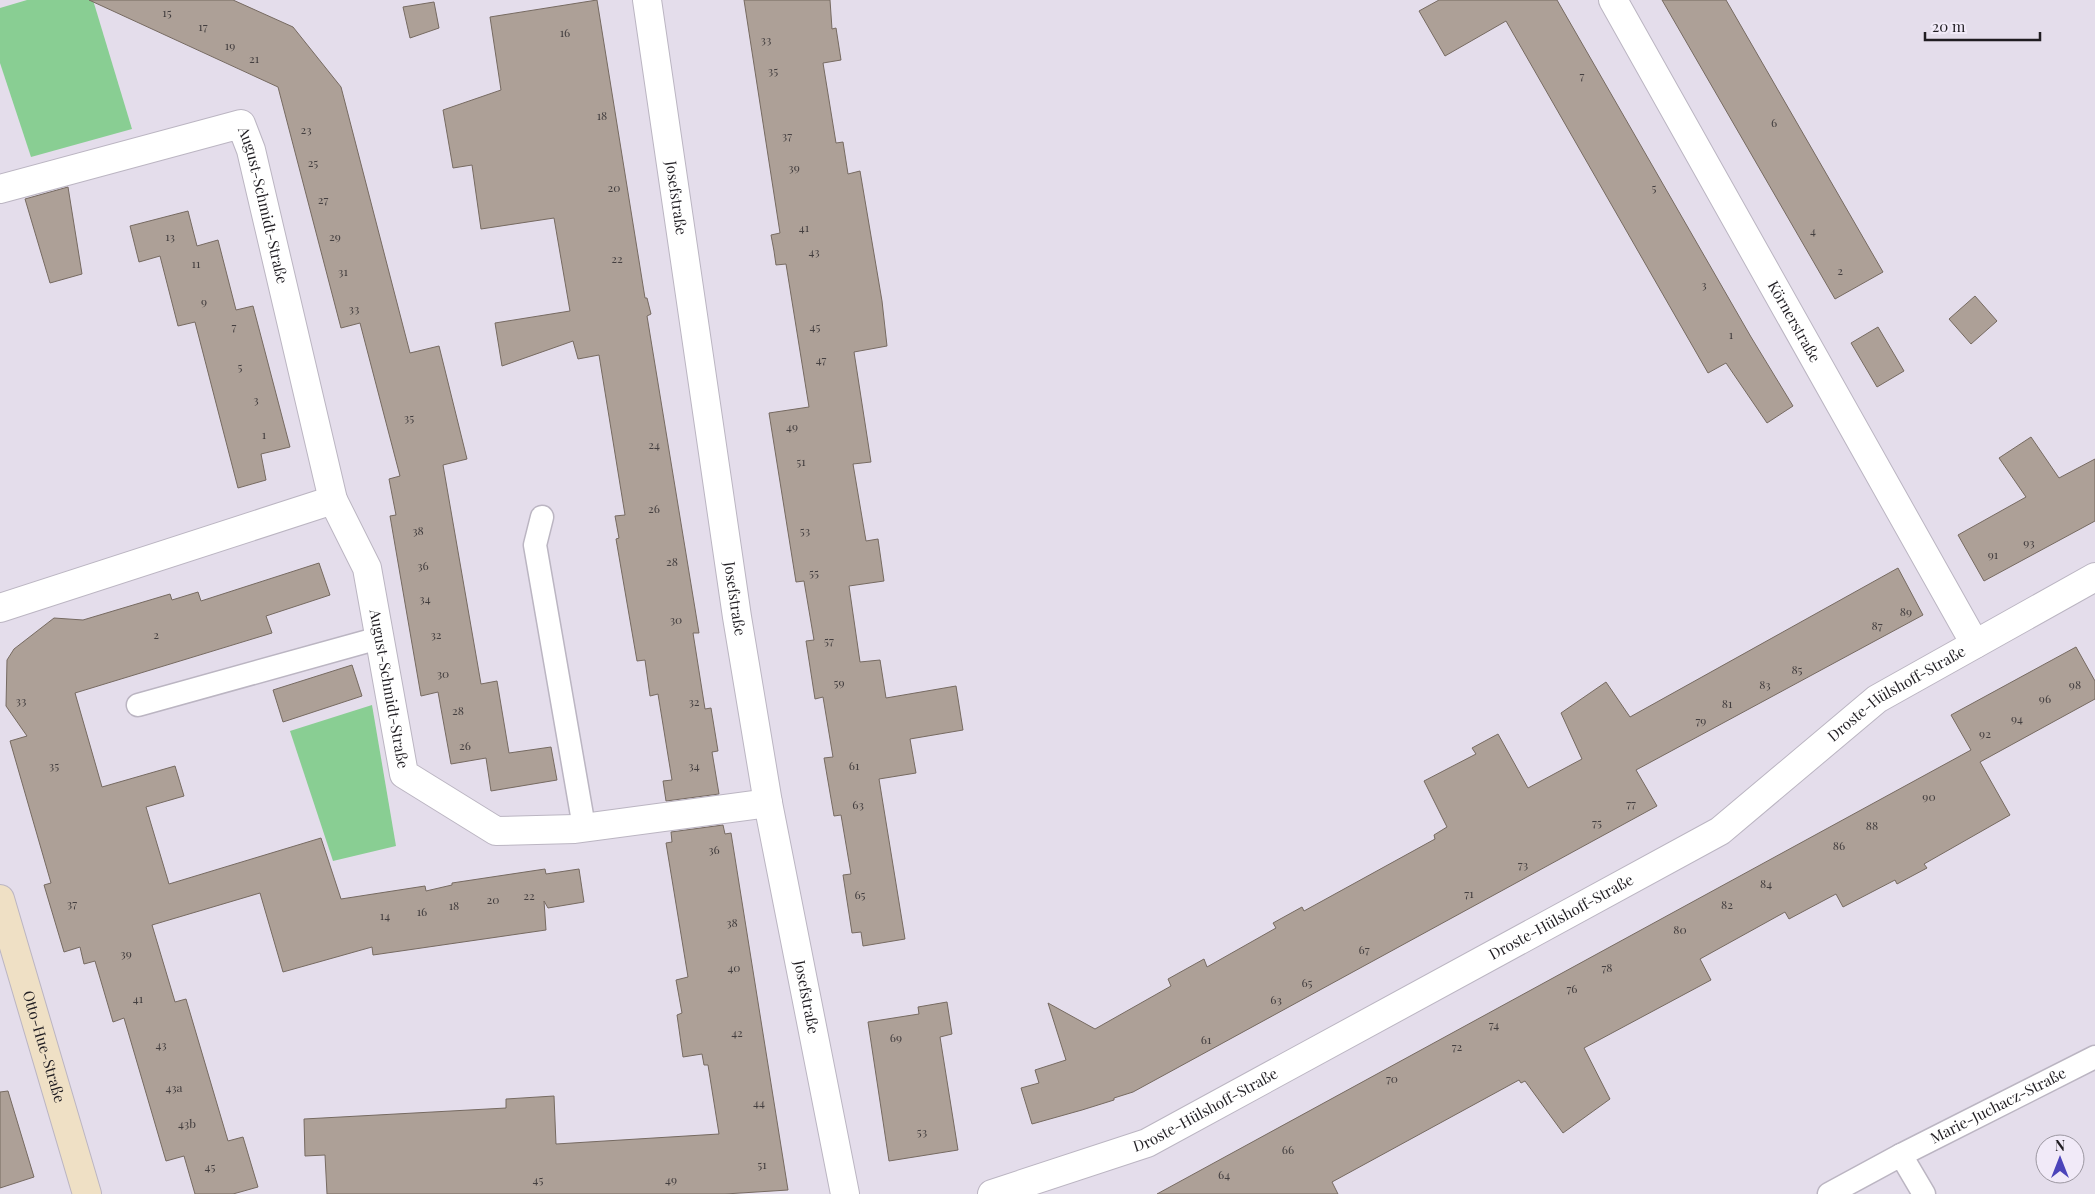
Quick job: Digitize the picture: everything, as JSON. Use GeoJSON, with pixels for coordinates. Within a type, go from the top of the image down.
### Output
{"type":"FeatureCollection","features":[{"type":"Feature","properties":{"kind":"street","name":"Josefstraße"},"geometry":{"type":"LineString","coordinates":[[647,0],[737,617],[768,803],[845,1194]]}},
{"type":"Feature","properties":{"kind":"street","name":"Körnerstraße"},"geometry":{"type":"LineString","coordinates":[[1613,0],[1974,644]]}},
{"type":"Feature","properties":{"kind":"street","name":"August-Schmidt-Straße"},"geometry":{"type":"LineString","coordinates":[[0,190],[241,124],[251,150],[333,500],[367,568],[404,774],[496,831],[584,828],[768,803]]}},
{"type":"Feature","properties":{"kind":"street"},"geometry":{"type":"LineString","coordinates":[[0,608],[333,500]]}},
{"type":"Feature","properties":{"kind":"street","name":"Droste-Hülshoff-Straße"},"geometry":{"type":"LineString","coordinates":[[992,1194],[1147,1143],[1720,831],[1876,700],[2095,577]]}},
{"type":"Feature","properties":{"kind":"street","name":"Otto-Hue-Straße"},"geometry":{"type":"LineString","coordinates":[[0,899],[87,1194]]}},
{"type":"Feature","properties":{"kind":"lane"},"geometry":{"type":"LineString","coordinates":[[542,517],[535,545],[584,828]]}},
{"type":"Feature","properties":{"kind":"lane"},"geometry":{"type":"LineString","coordinates":[[138,705],[379,638]]}},
{"type":"Feature","properties":{"kind":"lane","name":"Marie-Juchacz-Straße"},"geometry":{"type":"LineString","coordinates":[[1829,1194],[1900,1155],[2095,1057]]}},
{"type":"Feature","properties":{"kind":"lane"},"geometry":{"type":"LineString","coordinates":[[1900,1155],[1924,1194]]}},
{"type":"Feature","properties":{"kind":"green space"},"geometry":{"type":"Polygon","coordinates":[[[27,0],[93,0],[132,129],[31,157],[0,63],[0,8],[27,0]]]}},
{"type":"Feature","properties":{"kind":"green space"},"geometry":{"type":"Polygon","coordinates":[[[372,705],[396,846],[333,861],[290,731],[372,705]]]}},
{"type":"Feature","properties":{"kind":"building"},"geometry":{"type":"Polygon","coordinates":[[[89,0],[233,0],[293,27],[341,87],[410,353],[439,346],[467,459],[443,465],[481,684],[497,681],[509,753],[551,747],[557,780],[491,791],[486,758],[451,764],[438,692],[421,696],[390,516],[396,515],[389,479],[400,476],[360,323],[341,328],[278,87],[89,0]]]}},
{"type":"Feature","properties":{"kind":"building"},"geometry":{"type":"Polygon","coordinates":[[[597,0],[645,298],[647,298],[651,314],[647,316],[699,633],[693,633],[705,709],[711,708],[718,751],[712,752],[719,794],[666,801],[663,781],[672,780],[658,694],[650,696],[645,660],[637,661],[616,539],[619,538],[615,516],[625,515],[599,355],[578,359],[573,341],[502,366],[495,323],[570,311],[554,218],[481,229],[472,165],[453,168],[443,110],[501,90],[490,17],[597,0]]]}},
{"type":"Feature","properties":{"kind":"building"},"geometry":{"type":"Polygon","coordinates":[[[744,0],[830,0],[832,29],[836,28],[841,60],[823,63],[836,143],[843,142],[848,174],[860,171],[882,301],[887,346],[854,352],[871,462],[853,464],[866,541],[878,539],[884,581],[849,586],[860,662],[880,660],[886,698],[956,686],[963,730],[910,739],[916,773],[879,779],[905,939],[863,946],[861,932],[852,933],[843,875],[851,874],[841,815],[834,816],[824,758],[833,757],[823,697],[815,699],[806,641],[814,640],[804,581],[796,582],[769,413],[809,407],[786,264],[776,265],[771,235],[780,233],[744,0]]]}},
{"type":"Feature","properties":{"kind":"building"},"geometry":{"type":"Polygon","coordinates":[[[1439,0],[1557,0],[1751,337],[1793,406],[1767,423],[1726,363],[1708,373],[1506,21],[1445,56],[1419,11],[1439,0]]]}},
{"type":"Feature","properties":{"kind":"building"},"geometry":{"type":"Polygon","coordinates":[[[1662,0],[1726,0],[1883,272],[1835,299],[1662,0]]]}},
{"type":"Feature","properties":{"kind":"building"},"geometry":{"type":"Polygon","coordinates":[[[434,2],[439,28],[410,38],[403,7],[434,2]]]}},
{"type":"Feature","properties":{"kind":"building"},"geometry":{"type":"Polygon","coordinates":[[[68,187],[82,274],[50,283],[25,199],[68,187]]]}},
{"type":"Feature","properties":{"kind":"building"},"geometry":{"type":"Polygon","coordinates":[[[188,211],[197,246],[218,240],[236,310],[253,306],[290,447],[261,454],[266,480],[238,488],[195,322],[178,326],[160,256],[139,262],[130,226],[188,211]]]}},
{"type":"Feature","properties":{"kind":"building"},"geometry":{"type":"Polygon","coordinates":[[[1975,296],[1997,321],[1971,344],[1949,319],[1975,296]]]}},
{"type":"Feature","properties":{"kind":"building"},"geometry":{"type":"Polygon","coordinates":[[[1878,327],[1904,371],[1877,387],[1851,343],[1878,327]]]}},
{"type":"Feature","properties":{"kind":"building"},"geometry":{"type":"Polygon","coordinates":[[[2031,437],[2059,478],[2095,459],[2095,521],[1984,581],[1958,535],[2026,497],[1999,458],[2031,437]]]}},
{"type":"Feature","properties":{"kind":"building"},"geometry":{"type":"Polygon","coordinates":[[[319,563],[330,595],[266,616],[272,633],[75,693],[102,787],[175,766],[184,796],[146,807],[169,884],[321,838],[341,899],[425,886],[426,891],[452,885],[452,883],[545,869],[546,874],[579,869],[584,902],[548,908],[544,901],[546,930],[373,955],[372,947],[283,972],[260,893],[152,925],[175,1002],[186,999],[228,1141],[243,1137],[258,1187],[233,1194],[195,1194],[184,1156],[166,1161],[124,1018],[113,1022],[95,961],[84,964],[80,947],[64,952],[44,885],[51,883],[10,741],[27,736],[6,706],[7,660],[14,649],[54,618],[83,620],[170,594],[172,600],[198,592],[201,601],[319,563]]]}},
{"type":"Feature","properties":{"kind":"building"},"geometry":{"type":"Polygon","coordinates":[[[1898,568],[1923,615],[1636,770],[1657,806],[1133,1092],[1114,1098],[1114,1100],[1032,1124],[1021,1088],[1039,1083],[1035,1070],[1066,1060],[1048,1003],[1095,1029],[1171,986],[1168,979],[1204,959],[1207,967],[1276,928],[1273,923],[1302,907],[1304,911],[1435,839],[1434,835],[1447,827],[1424,781],[1476,754],[1472,748],[1498,734],[1528,788],[1582,759],[1561,713],[1606,682],[1630,717],[1898,568]]]}},
{"type":"Feature","properties":{"kind":"building"},"geometry":{"type":"Polygon","coordinates":[[[2076,647],[2095,681],[2095,699],[1980,762],[2010,815],[1924,864],[1927,868],[1897,884],[1895,880],[1843,907],[1836,894],[1789,919],[1785,912],[1700,959],[1711,980],[1584,1048],[1610,1099],[1563,1133],[1525,1081],[1521,1083],[1519,1080],[1332,1182],[1338,1194],[1157,1194],[1971,750],[1951,715],[2076,647]]]}},
{"type":"Feature","properties":{"kind":"building"},"geometry":{"type":"Polygon","coordinates":[[[352,665],[362,696],[283,722],[273,690],[352,665]]]}},
{"type":"Feature","properties":{"kind":"building"},"geometry":{"type":"Polygon","coordinates":[[[723,825],[725,834],[731,833],[788,1190],[725,1194],[327,1194],[325,1155],[305,1156],[304,1119],[506,1108],[506,1099],[554,1096],[556,1144],[719,1134],[708,1065],[704,1065],[702,1054],[683,1057],[677,1015],[682,1013],[676,980],[688,977],[666,843],[672,842],[671,832],[723,825]]]}},
{"type":"Feature","properties":{"kind":"building"},"geometry":{"type":"Polygon","coordinates":[[[947,1002],[952,1034],[940,1037],[958,1150],[889,1161],[868,1022],[919,1014],[918,1007],[947,1002]]]}},
{"type":"Feature","properties":{"kind":"building"},"geometry":{"type":"Polygon","coordinates":[[[8,1091],[34,1177],[0,1188],[0,1092],[8,1091]]]}}]}
